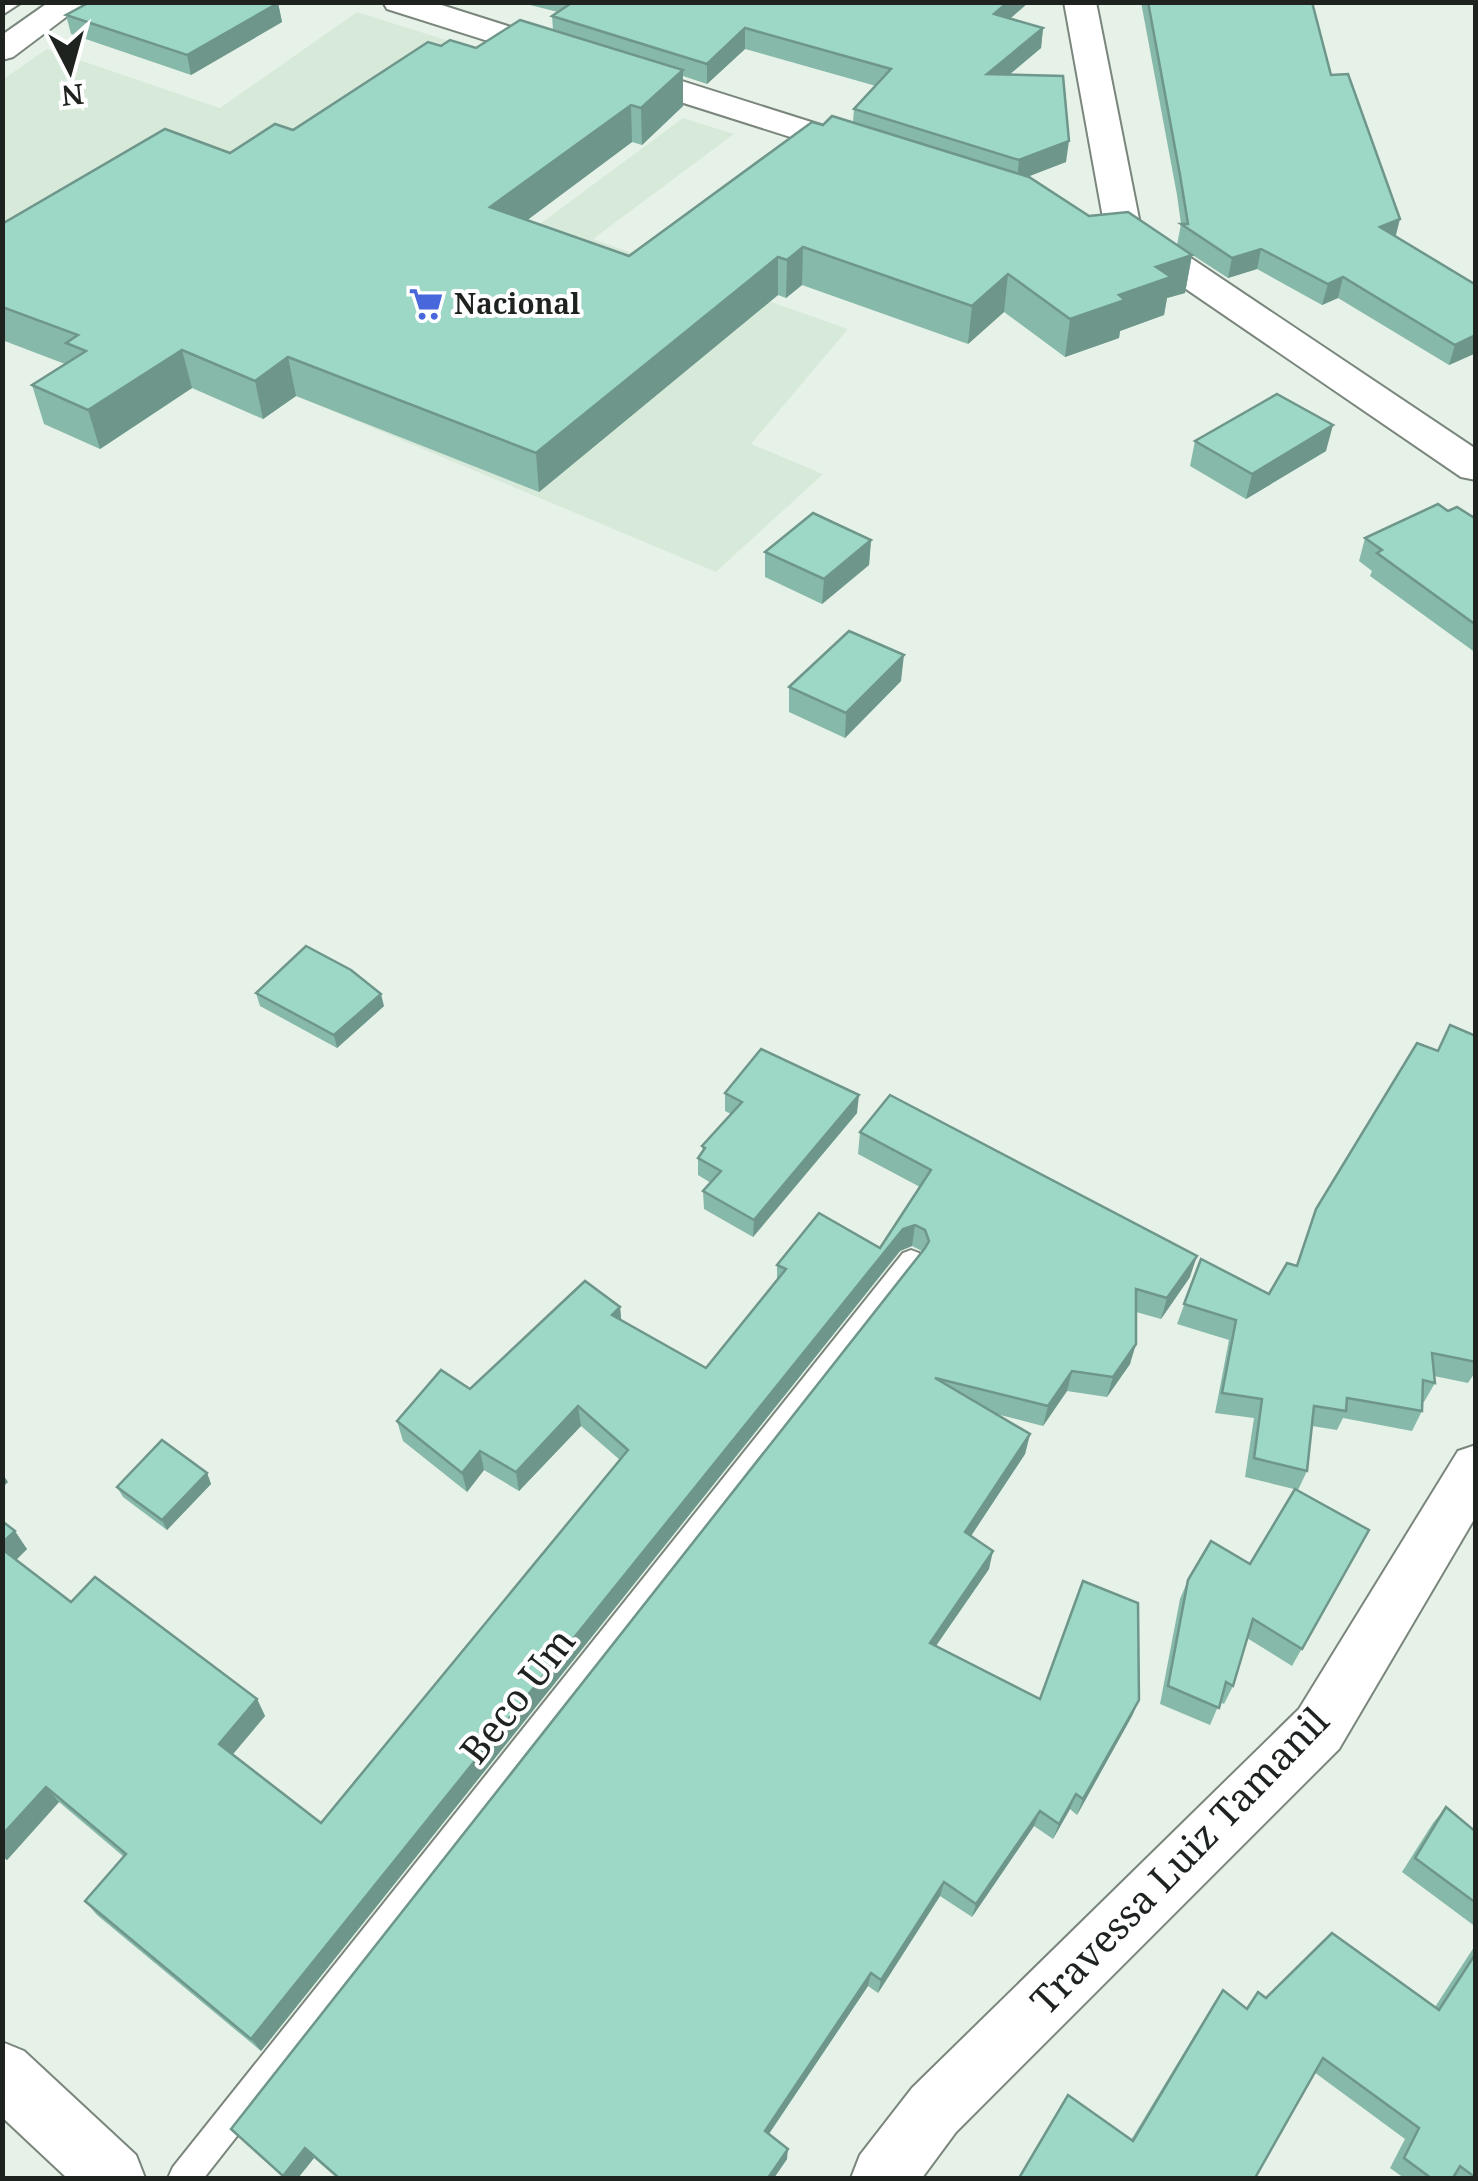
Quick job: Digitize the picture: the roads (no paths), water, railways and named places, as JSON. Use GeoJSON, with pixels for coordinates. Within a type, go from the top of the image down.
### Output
{"type":"FeatureCollection","features":[{"type":"Feature","properties":{"kind":"street"},"geometry":{"type":"LineString","coordinates":[[2,50],[72,2]]}},
{"type":"Feature","properties":{"kind":"street"},"geometry":{"type":"LineString","coordinates":[[398,2],[899,160]]}},
{"type":"Feature","properties":{"kind":"street"},"geometry":{"type":"LineString","coordinates":[[1080,2],[1124,229]]}},
{"type":"Feature","properties":{"kind":"street"},"geometry":{"type":"LineString","coordinates":[[1086,218],[1124,229],[1476,468]]}},
{"type":"Feature","properties":{"kind":"street","name":"Travessa Luiz Tamanil"},"geometry":{"type":"LineString","coordinates":[[882,2178],[934,2110],[1320,1729],[1476,1468]]}},
{"type":"Feature","properties":{"kind":"street"},"geometry":{"type":"LineString","coordinates":[[2,2073],[113,2178]]}},
{"type":"Feature","properties":{"kind":"lane"},"geometry":{"type":"LineString","coordinates":[[2,11],[16,2]]}},
{"type":"Feature","properties":{"kind":"lane","name":"Beco Um"},"geometry":{"type":"LineString","coordinates":[[184,2178],[911,1260]]}},
{"type":"Feature","properties":{"kind":"place","name":"Nacional"},"geometry":{"type":"Point","coordinates":[426,304]}}]}
